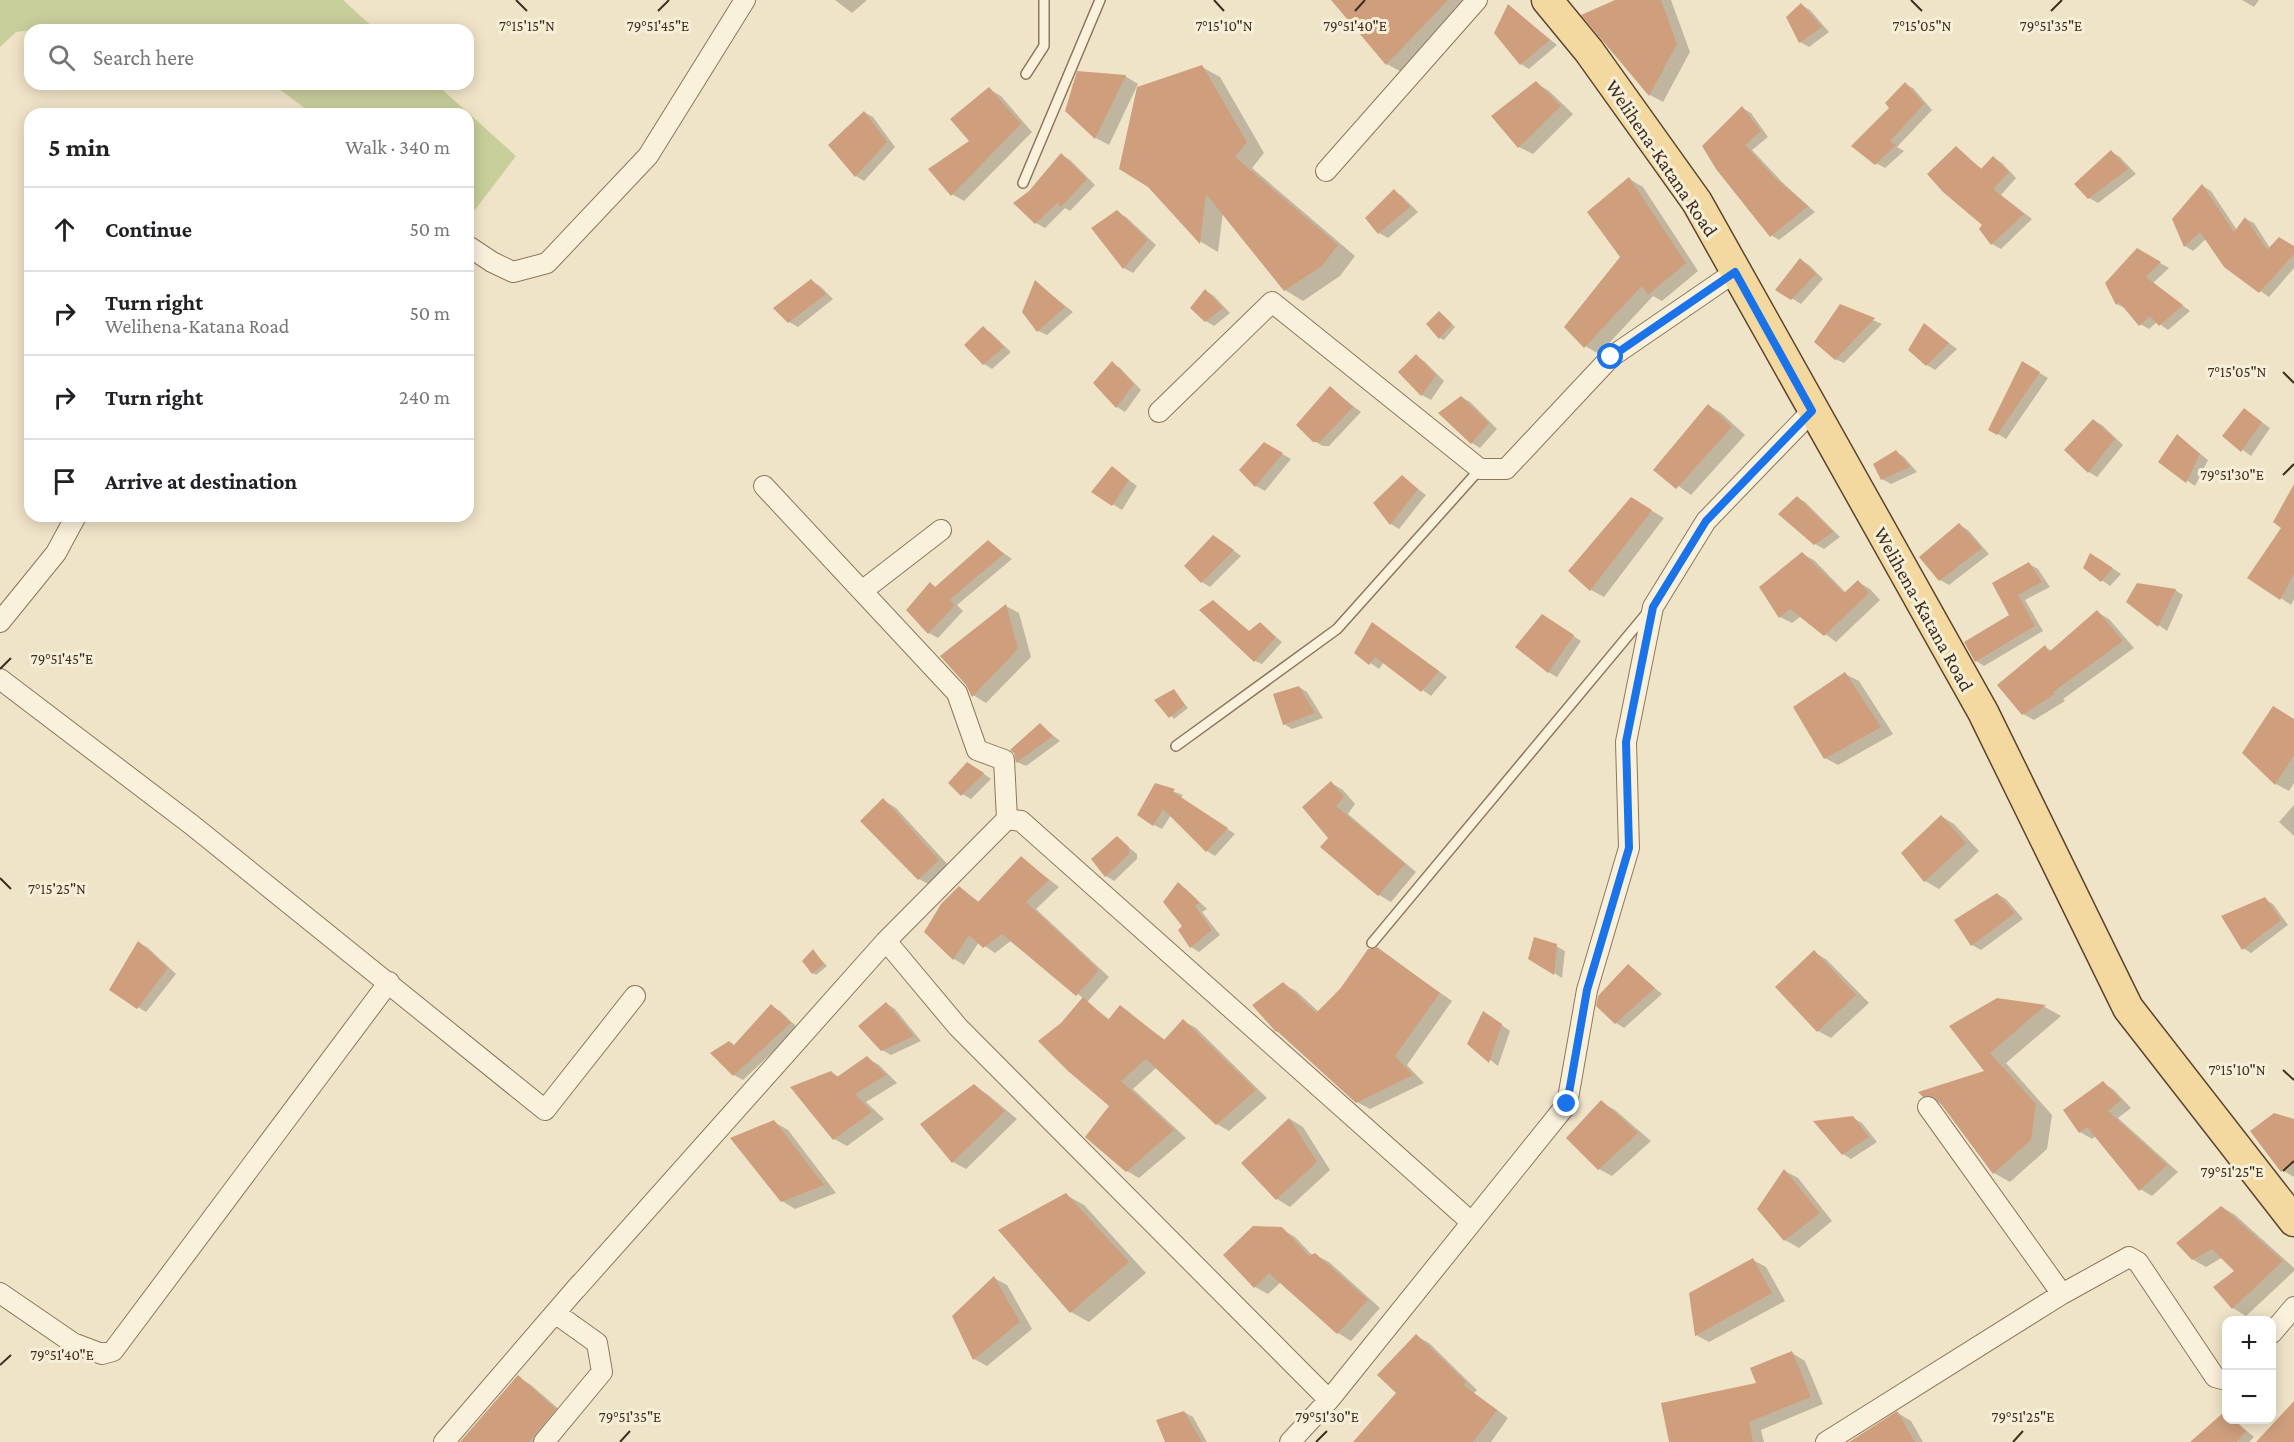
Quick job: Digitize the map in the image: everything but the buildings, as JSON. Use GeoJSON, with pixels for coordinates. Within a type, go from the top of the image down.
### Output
{"type":"FeatureCollection","features":[{"type":"Feature","properties":{"kind":"main road","name":"Welihena-Katana Road"},"geometry":{"type":"LineString","coordinates":[[1547,0],[1589,51],[1697,202],[1812,411],[1983,712],[2128,1008],[2294,1221]]}},
{"type":"Feature","properties":{"kind":"street"},"geometry":{"type":"LineString","coordinates":[[474,250],[513,272],[547,263],[648,156],[746,0]]}},
{"type":"Feature","properties":{"kind":"street"},"geometry":{"type":"LineString","coordinates":[[1326,171],[1477,0]]}},
{"type":"Feature","properties":{"kind":"street"},"geometry":{"type":"LineString","coordinates":[[1159,412],[1272,302],[1479,469],[1506,469],[1611,357],[1735,272]]}},
{"type":"Feature","properties":{"kind":"street"},"geometry":{"type":"LineString","coordinates":[[1290,1442],[1329,1400],[1470,1221],[1567,1104],[1587,990],[1629,848],[1626,742],[1653,607],[1706,521],[1812,411]]}},
{"type":"Feature","properties":{"kind":"street"},"geometry":{"type":"LineString","coordinates":[[444,1442],[578,1286],[886,941],[1006,819],[1004,759],[977,750],[957,693],[764,486]]}},
{"type":"Feature","properties":{"kind":"street"},"geometry":{"type":"LineString","coordinates":[[0,622],[56,553],[73,522]]}},
{"type":"Feature","properties":{"kind":"street"},"geometry":{"type":"LineString","coordinates":[[862,591],[940,530]]}},
{"type":"Feature","properties":{"kind":"street"},"geometry":{"type":"LineString","coordinates":[[0,679],[192,825],[545,1110],[635,996]]}},
{"type":"Feature","properties":{"kind":"street"},"geometry":{"type":"LineString","coordinates":[[1006,819],[1021,821],[1470,1221]]}},
{"type":"Feature","properties":{"kind":"street"},"geometry":{"type":"LineString","coordinates":[[886,941],[958,1026],[1329,1400]]}},
{"type":"Feature","properties":{"kind":"street"},"geometry":{"type":"LineString","coordinates":[[0,1293],[73,1343],[102,1354],[113,1350],[389,982]]}},
{"type":"Feature","properties":{"kind":"street"},"geometry":{"type":"LineString","coordinates":[[1928,1107],[2062,1294]]}},
{"type":"Feature","properties":{"kind":"street"},"geometry":{"type":"LineString","coordinates":[[1826,1442],[2062,1294],[2129,1257],[2138,1262],[2215,1377],[2222,1379]]}},
{"type":"Feature","properties":{"kind":"street"},"geometry":{"type":"LineString","coordinates":[[2276,1327],[2294,1307]]}},
{"type":"Feature","properties":{"kind":"street"},"geometry":{"type":"LineString","coordinates":[[544,1442],[602,1372],[597,1343],[555,1313]]}},
{"type":"Feature","properties":{"kind":"lane"},"geometry":{"type":"LineString","coordinates":[[1026,74],[1044,46],[1044,0]]}},
{"type":"Feature","properties":{"kind":"lane"},"geometry":{"type":"LineString","coordinates":[[1023,183],[1100,0]]}},
{"type":"Feature","properties":{"kind":"lane"},"geometry":{"type":"LineString","coordinates":[[1176,746],[1337,629],[1479,469]]}},
{"type":"Feature","properties":{"kind":"lane"},"geometry":{"type":"LineString","coordinates":[[1372,943],[1653,607]]}},
{"type":"Feature","properties":{"kind":"green space"},"geometry":{"type":"Polygon","coordinates":[[[0,0],[343,0],[369,24],[24,24],[24,31],[16,32],[0,47],[0,0]]]}},
{"type":"Feature","properties":{"kind":"green space"},"geometry":{"type":"Polygon","coordinates":[[[280,90],[443,90],[463,108],[305,108],[280,90]]]}},
{"type":"Feature","properties":{"kind":"green space"},"geometry":{"type":"Polygon","coordinates":[[[474,118],[516,156],[474,211],[474,118]]]}},
{"type":"Feature","properties":{"kind":"route"},"geometry":{"type":"LineString","coordinates":[[1567,1104],[1587,990],[1629,848],[1626,742],[1653,607],[1706,521],[1812,411],[1735,272],[1611,357]]}}]}
